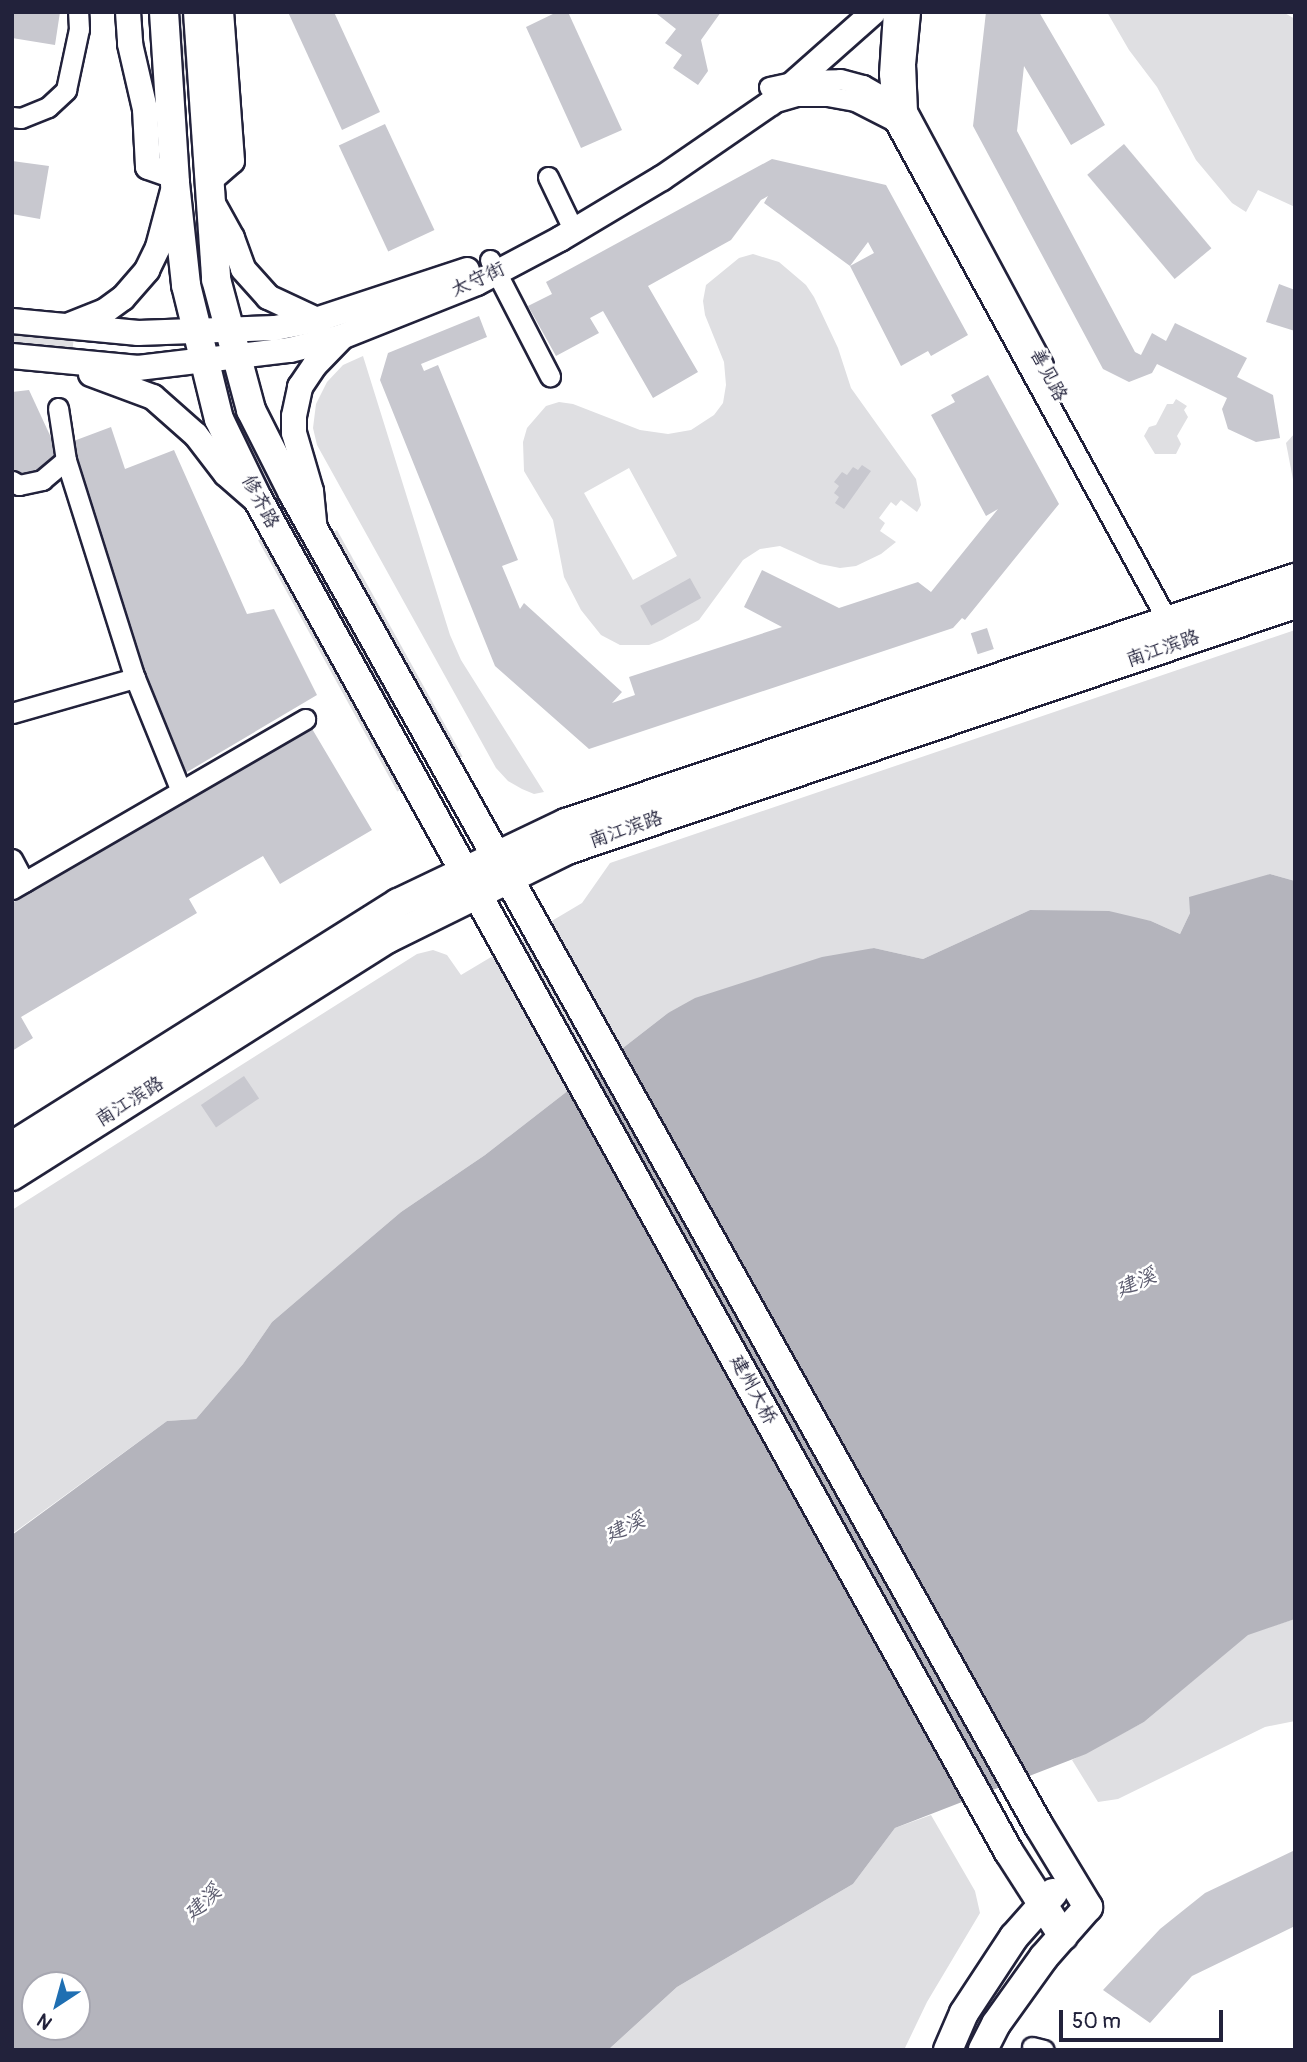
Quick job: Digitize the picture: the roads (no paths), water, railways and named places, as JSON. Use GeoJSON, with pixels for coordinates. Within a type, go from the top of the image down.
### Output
{"type":"FeatureCollection","features":[{"type":"Feature","properties":{"kind":"main road","name":"修齐路"},"geometry":{"type":"LineString","coordinates":[[164,12],[174,179],[186,285],[219,419],[261,505],[505,943]]}},
{"type":"Feature","properties":{"kind":"main road","name":"修齐路"},"geometry":{"type":"LineString","coordinates":[[198,12],[215,279],[251,410],[315,533],[536,925]]}},
{"type":"Feature","properties":{"kind":"main road","name":"南江滨路"},"geometry":{"type":"LineString","coordinates":[[12,1176],[389,938],[472,882],[504,867],[567,850],[1179,630],[1295,578]]}},
{"type":"Feature","properties":{"kind":"main road","name":"南江滨路"},"geometry":{"type":"LineString","coordinates":[[1179,630],[1295,604]]}},
{"type":"Feature","properties":{"kind":"main road","name":"南江滨路"},"geometry":{"type":"LineString","coordinates":[[12,1146],[398,902],[472,882]]}},
{"type":"Feature","properties":{"kind":"main road","name":"建州大桥"},"geometry":{"type":"LineString","coordinates":[[505,943],[1001,1838],[1063,1936],[1088,1907],[1035,1818],[536,925]]}},
{"type":"Feature","properties":{"kind":"main road"},"geometry":{"type":"LineString","coordinates":[[948,2050],[971,2002],[1014,1937],[1069,1875]]}},
{"type":"Feature","properties":{"kind":"main road"},"geometry":{"type":"LineString","coordinates":[[983,2050],[996,2024],[1063,1936]]}},
{"type":"Feature","properties":{"kind":"street"},"geometry":{"type":"LineString","coordinates":[[12,117],[21,118],[48,107],[66,90],[79,29],[78,12]]}},
{"type":"Feature","properties":{"kind":"street"},"geometry":{"type":"LineString","coordinates":[[64,327],[105,312],[123,298],[147,270],[158,247],[174,179],[148,167],[145,109],[130,44],[128,12]]}},
{"type":"Feature","properties":{"kind":"street"},"geometry":{"type":"LineString","coordinates":[[221,12],[232,161],[210,190],[243,270],[268,297],[316,320]]}},
{"type":"Feature","properties":{"kind":"street","name":"太守街"},"geometry":{"type":"LineString","coordinates":[[12,356],[138,368],[290,350],[341,337],[493,266],[662,178],[770,95],[853,12]]}},
{"type":"Feature","properties":{"kind":"street","name":"太守街"},"geometry":{"type":"LineString","coordinates":[[770,95],[796,81],[874,12]]}},
{"type":"Feature","properties":{"kind":"street"},"geometry":{"type":"LineString","coordinates":[[893,12],[890,44],[897,111]]}},
{"type":"Feature","properties":{"kind":"street"},"geometry":{"type":"LineString","coordinates":[[897,111],[910,12]]}},
{"type":"Feature","properties":{"kind":"street"},"geometry":{"type":"LineString","coordinates":[[796,81],[840,79],[863,85],[897,111]]}},
{"type":"Feature","properties":{"kind":"street"},"geometry":{"type":"LineString","coordinates":[[770,95],[827,96],[897,111]]}},
{"type":"Feature","properties":{"kind":"street","name":"善见路"},"geometry":{"type":"LineString","coordinates":[[897,111],[1179,630]]}},
{"type":"Feature","properties":{"kind":"street"},"geometry":{"type":"LineString","coordinates":[[548,177],[571,225]]}},
{"type":"Feature","properties":{"kind":"street"},"geometry":{"type":"LineString","coordinates":[[493,266],[551,376]]}},
{"type":"Feature","properties":{"kind":"street","name":"太守街"},"geometry":{"type":"LineString","coordinates":[[12,321],[138,333],[275,328],[316,320],[493,266]]}},
{"type":"Feature","properties":{"kind":"street"},"geometry":{"type":"LineString","coordinates":[[315,533],[312,491],[293,433],[294,416],[300,387],[315,365],[341,337]]}},
{"type":"Feature","properties":{"kind":"street"},"geometry":{"type":"LineString","coordinates":[[54,361],[153,397],[196,435],[226,474],[261,505]]}},
{"type":"Feature","properties":{"kind":"street"},"geometry":{"type":"LineString","coordinates":[[58,408],[66,460],[135,677],[181,791]]}},
{"type":"Feature","properties":{"kind":"street"},"geometry":{"type":"LineString","coordinates":[[12,481],[19,485],[42,480],[66,460]]}},
{"type":"Feature","properties":{"kind":"street"},"geometry":{"type":"LineString","coordinates":[[12,713],[135,677]]}},
{"type":"Feature","properties":{"kind":"street"},"geometry":{"type":"LineString","coordinates":[[12,859],[18,885],[305,719]]}},
{"type":"Feature","properties":{"kind":"water","name":"建溪"},"geometry":{"type":"Polygon","coordinates":[[[1270,874],[1295,881],[1295,1619],[1248,1635],[1144,1722],[1086,1754],[895,1828],[853,1884],[677,1987],[608,2050],[12,2050],[12,1535],[167,1421],[196,1419],[243,1364],[272,1322],[401,1212],[485,1155],[668,1013],[695,998],[822,957],[874,948],[923,959],[1030,910],[1109,911],[1151,921],[1180,934],[1190,913],[1189,897],[1270,874]]]}}]}
